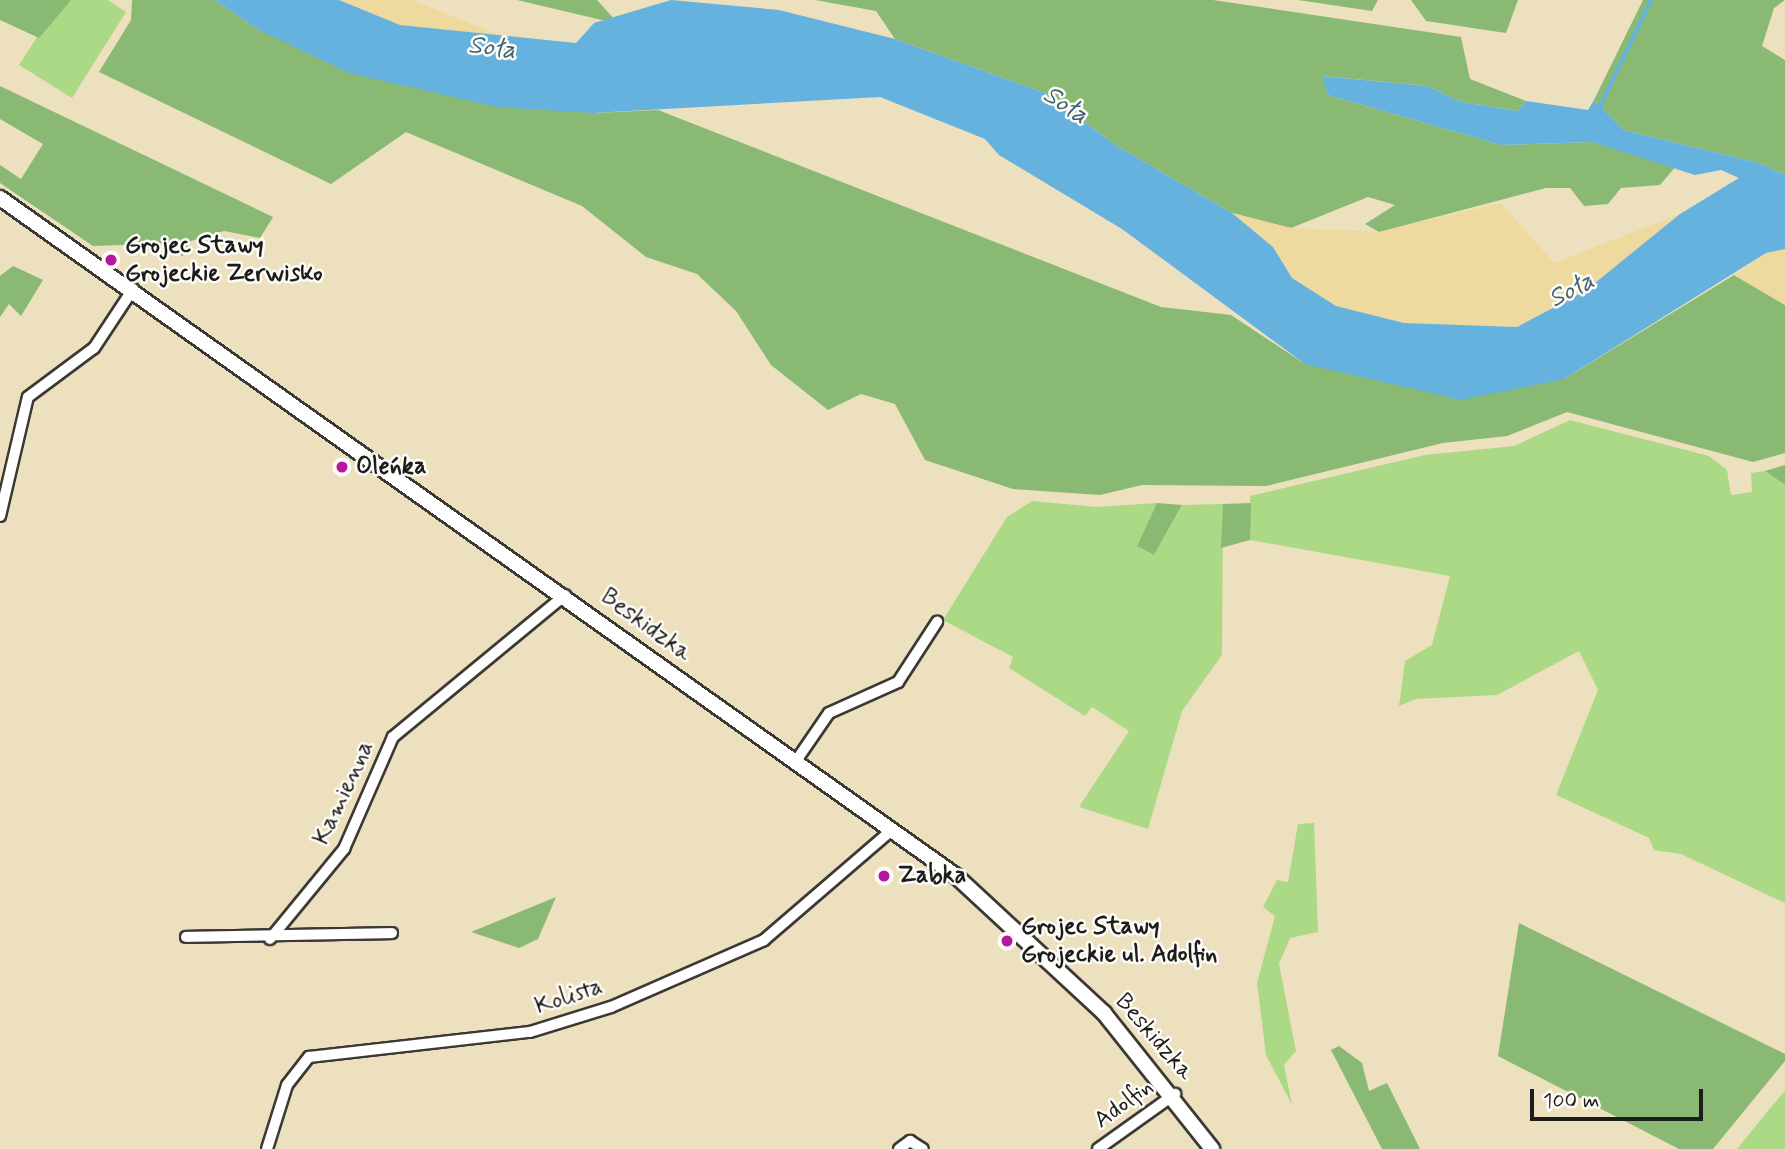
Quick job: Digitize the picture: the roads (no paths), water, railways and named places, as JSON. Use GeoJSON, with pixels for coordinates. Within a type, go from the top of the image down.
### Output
{"type":"FeatureCollection","features":[{"type":"Feature","properties":{"kind":"main road","name":"Beskidzka"},"geometry":{"type":"LineString","coordinates":[[0,198],[565,595],[892,830],[1015,926],[1175,1094],[1212,1149]]}},
{"type":"Feature","properties":{"kind":"street"},"geometry":{"type":"LineString","coordinates":[[0,516],[28,397],[94,348],[133,289]]}},
{"type":"Feature","properties":{"kind":"street","name":"Kamienna"},"geometry":{"type":"LineString","coordinates":[[270,940],[344,849],[393,737],[565,595]]}},
{"type":"Feature","properties":{"kind":"street"},"geometry":{"type":"LineString","coordinates":[[796,761],[829,713],[898,682],[937,622]]}},
{"type":"Feature","properties":{"kind":"street","name":"Kolista"},"geometry":{"type":"LineString","coordinates":[[267,1149],[287,1086],[305,1059],[530,1031],[611,1007],[764,940],[892,830]]}},
{"type":"Feature","properties":{"kind":"street"},"geometry":{"type":"LineString","coordinates":[[186,937],[270,940],[392,933]]}},
{"type":"Feature","properties":{"kind":"street","name":"Adolfin"},"geometry":{"type":"LineString","coordinates":[[1098,1149],[1175,1094]]}},
{"type":"Feature","properties":{"kind":"street"},"geometry":{"type":"LineString","coordinates":[[898,1149],[910,1141],[923,1149]]}},
{"type":"Feature","properties":{"kind":"water","name":"Soła"},"geometry":{"type":"Polygon","coordinates":[[[215,0],[339,0],[400,25],[576,43],[594,23],[671,0],[779,10],[895,39],[1045,93],[1117,146],[1232,213],[1273,247],[1292,278],[1336,306],[1404,323],[1517,327],[1585,291],[1680,214],[1739,178],[1721,170],[1695,175],[1592,142],[1501,145],[1328,95],[1322,76],[1427,86],[1462,102],[1518,111],[1526,101],[1588,110],[1594,100],[1624,130],[1759,163],[1785,175],[1785,249],[1766,253],[1564,379],[1461,400],[1305,364],[1122,229],[999,155],[985,139],[880,97],[593,113],[497,107],[349,73],[259,30],[215,0]]]}},
{"type":"Feature","properties":{"kind":"waterway"},"geometry":{"type":"LineString","coordinates":[[1599,109],[1651,0]]}},
{"type":"Feature","properties":{"kind":"place","name":"Grojec Stawy Grojeckie Zerwisko"},"geometry":{"type":"Point","coordinates":[111,260]}},
{"type":"Feature","properties":{"kind":"place","name":"Oleńka"},"geometry":{"type":"Point","coordinates":[342,467]}},
{"type":"Feature","properties":{"kind":"place","name":"Zabka"},"geometry":{"type":"Point","coordinates":[884,876]}},
{"type":"Feature","properties":{"kind":"place","name":"Grojec Stawy Grojeckie ul. Adolfin"},"geometry":{"type":"Point","coordinates":[1007,941]}}]}
